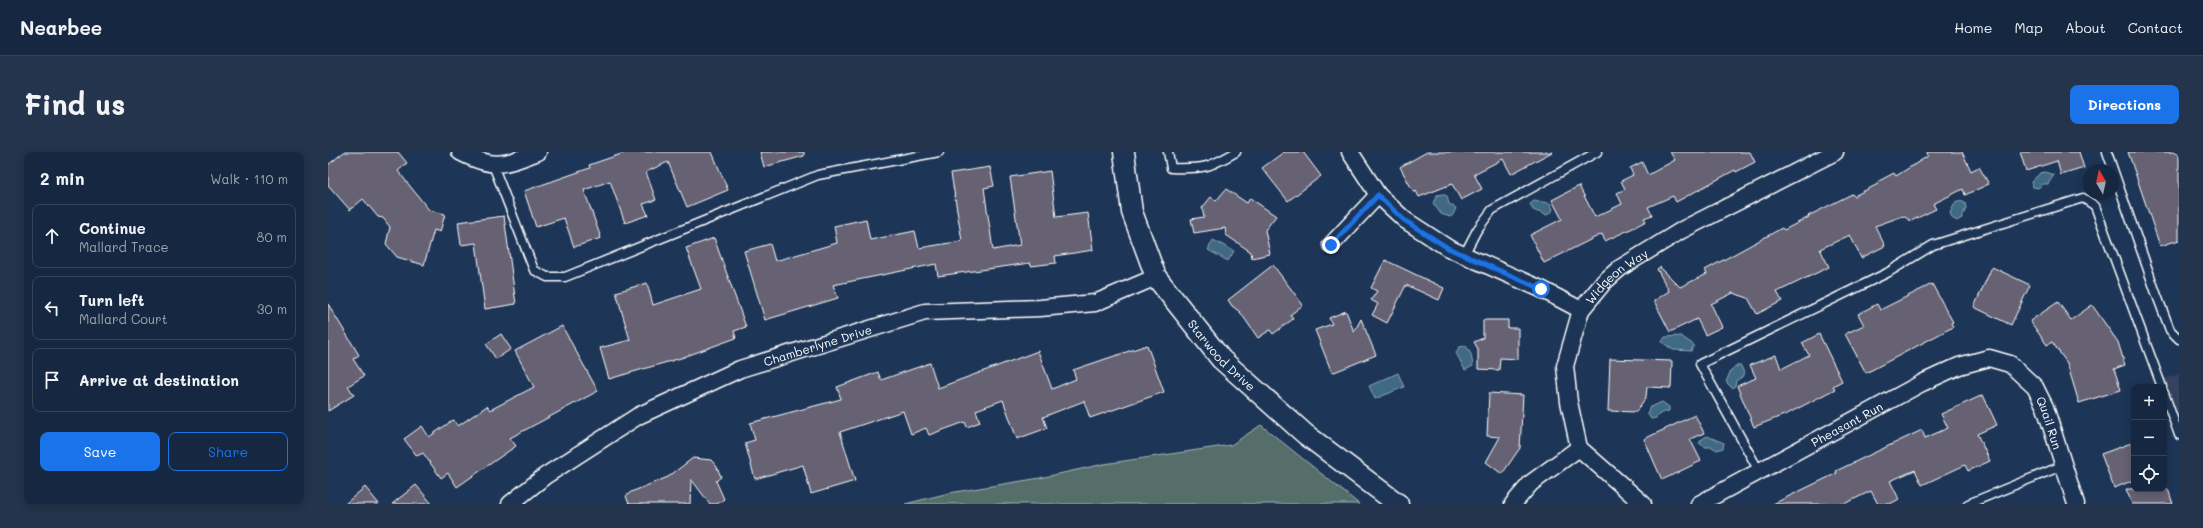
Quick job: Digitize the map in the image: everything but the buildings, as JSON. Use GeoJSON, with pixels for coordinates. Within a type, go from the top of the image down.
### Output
{"type":"FeatureCollection","features":[{"type":"Feature","properties":{"kind":"street"},"geometry":{"type":"LineString","coordinates":[[460,152],[478,162],[493,165],[511,162],[538,152]]}},
{"type":"Feature","properties":{"kind":"street","name":"Starwood Drive"},"geometry":{"type":"LineString","coordinates":[[1124,152],[1132,212],[1156,277],[1221,359],[1305,434],[1398,504]]}},
{"type":"Feature","properties":{"kind":"street"},"geometry":{"type":"LineString","coordinates":[[1350,152],[1378,195],[1404,220],[1448,248],[1541,289],[1581,310]]}},
{"type":"Feature","properties":{"kind":"street","name":"Widgeon Way"},"geometry":{"type":"LineString","coordinates":[[1579,448],[1569,402],[1565,366],[1581,310],[1604,282],[1620,268],[1682,230],[1835,152]]}},
{"type":"Feature","properties":{"kind":"street"},"geometry":{"type":"LineString","coordinates":[[1331,245],[1378,195]]}},
{"type":"Feature","properties":{"kind":"street","name":"Chamberlyne Drive"},"geometry":{"type":"LineString","coordinates":[[510,504],[545,476],[638,416],[740,369],[925,312],[1040,308],[1094,303],[1156,277]]}},
{"type":"Feature","properties":{"kind":"street","name":"Pheasant Run"},"geometry":{"type":"LineString","coordinates":[[1699,504],[1922,383],[1958,366],[1989,358],[1999,359]]}},
{"type":"Feature","properties":{"kind":"street","name":"Quail Run"},"geometry":{"type":"LineString","coordinates":[[1999,359],[2010,364],[2035,387],[2046,407],[2076,504]]}},
{"type":"Feature","properties":{"kind":"street"},"geometry":{"type":"LineString","coordinates":[[1513,504],[1532,483],[1579,448],[1641,504]]}},
{"type":"Feature","properties":{"kind":"lane"},"geometry":{"type":"LineString","coordinates":[[493,165],[534,270],[547,277],[565,277],[818,176],[939,152]]}},
{"type":"Feature","properties":{"kind":"lane"},"geometry":{"type":"LineString","coordinates":[[1168,152],[1171,168],[1194,169],[1211,166],[1236,152]]}},
{"type":"Feature","properties":{"kind":"lane"},"geometry":{"type":"LineString","coordinates":[[1464,256],[1477,230],[1492,210],[1597,152]]}},
{"type":"Feature","properties":{"kind":"lane"},"geometry":{"type":"LineString","coordinates":[[2107,152],[2170,330],[2179,339]]}},
{"type":"Feature","properties":{"kind":"lane"},"geometry":{"type":"LineString","coordinates":[[1759,472],[1700,364],[1887,273],[1933,245],[2083,198],[2095,206],[2161,384]]}},
{"type":"Feature","properties":{"kind":"lane"},"geometry":{"type":"LineString","coordinates":[[2167,401],[2179,435]]}},
{"type":"Feature","properties":{"kind":"lane"},"geometry":{"type":"LineString","coordinates":[[1968,504],[2064,465]]}},
{"type":"Feature","properties":{"kind":"shaded area"},"geometry":{"type":"Polygon","coordinates":[[[2045,172],[2054,175],[2048,184],[2043,184],[2038,188],[2033,187],[2031,182],[2040,173],[2045,172]]]}},
{"type":"Feature","properties":{"kind":"shaded area"},"geometry":{"type":"Polygon","coordinates":[[[1442,194],[1447,196],[1449,204],[1456,208],[1453,215],[1450,217],[1441,214],[1433,203],[1437,195],[1442,194]]]}},
{"type":"Feature","properties":{"kind":"shaded area"},"geometry":{"type":"Polygon","coordinates":[[[1534,201],[1550,203],[1553,209],[1551,213],[1546,215],[1533,210],[1530,204],[1534,201]]]}},
{"type":"Feature","properties":{"kind":"shaded area"},"geometry":{"type":"Polygon","coordinates":[[[1961,201],[1965,203],[1966,208],[1962,218],[1957,221],[1952,218],[1950,213],[1955,203],[1961,201]]]}},
{"type":"Feature","properties":{"kind":"shaded area"},"geometry":{"type":"Polygon","coordinates":[[[1213,240],[1234,251],[1228,261],[1208,250],[1213,240]]]}},
{"type":"Feature","properties":{"kind":"shaded area"},"geometry":{"type":"Polygon","coordinates":[[[1681,336],[1694,345],[1691,351],[1673,350],[1662,342],[1665,337],[1681,336]]]}},
{"type":"Feature","properties":{"kind":"shaded area"},"geometry":{"type":"Polygon","coordinates":[[[1466,346],[1471,354],[1473,366],[1465,370],[1456,353],[1459,347],[1466,346]]]}},
{"type":"Feature","properties":{"kind":"shaded area"},"geometry":{"type":"Polygon","coordinates":[[[1736,366],[1741,366],[1744,373],[1742,377],[1736,381],[1735,386],[1732,388],[1726,382],[1731,370],[1736,366]]]}},
{"type":"Feature","properties":{"kind":"shaded area"},"geometry":{"type":"Polygon","coordinates":[[[1398,373],[1404,387],[1375,399],[1369,386],[1398,373]]]}},
{"type":"Feature","properties":{"kind":"shaded area"},"geometry":{"type":"Polygon","coordinates":[[[2179,374],[2179,423],[2167,390],[2167,384],[2165,384],[2163,379],[2179,374]]]}},
{"type":"Feature","properties":{"kind":"shaded area"},"geometry":{"type":"Polygon","coordinates":[[[1662,402],[1669,407],[1669,411],[1661,413],[1656,418],[1651,419],[1648,414],[1649,408],[1662,402]]]}},
{"type":"Feature","properties":{"kind":"shaded area"},"geometry":{"type":"Polygon","coordinates":[[[1707,436],[1724,443],[1723,448],[1717,450],[1712,447],[1705,447],[1699,443],[1707,436]]]}},
{"type":"Feature","properties":{"kind":"green space"},"geometry":{"type":"Polygon","coordinates":[[[1261,425],[1359,504],[905,504],[949,493],[1040,478],[1104,464],[1231,445],[1261,425]]]}},
{"type":"Feature","properties":{"kind":"route"},"geometry":{"type":"LineString","coordinates":[[1331,245],[1378,195],[1404,220],[1448,248],[1541,289]]}}]}
